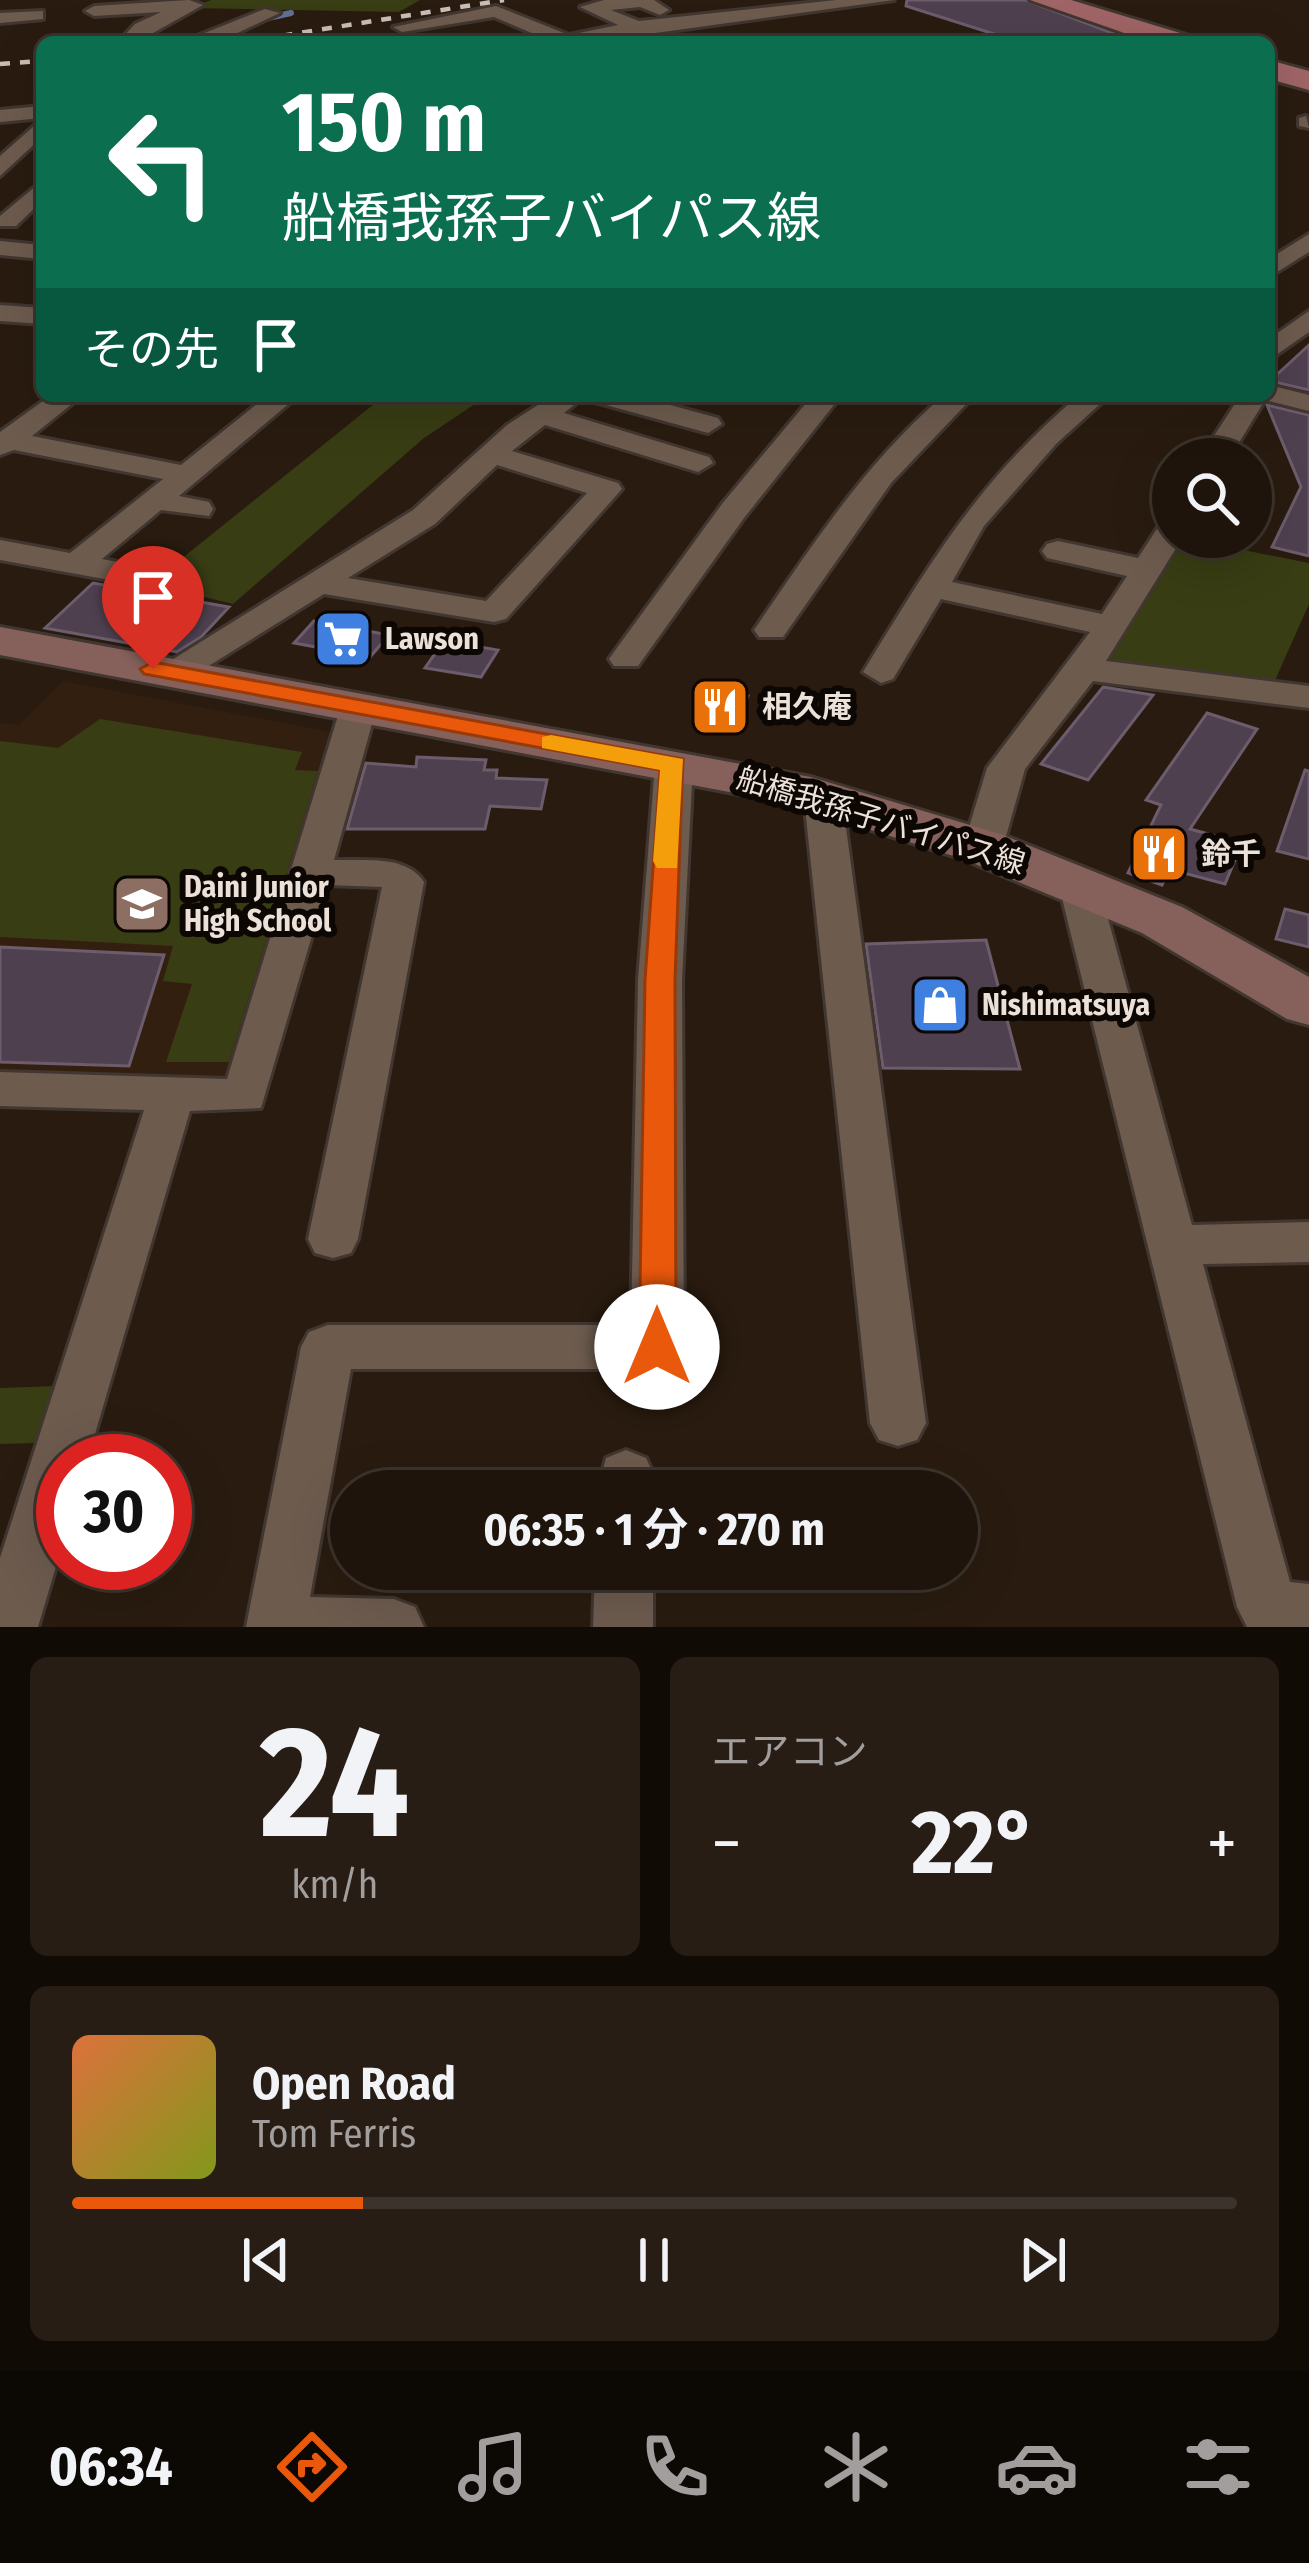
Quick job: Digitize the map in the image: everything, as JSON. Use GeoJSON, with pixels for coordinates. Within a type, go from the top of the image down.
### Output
{"type":"FeatureCollection","features":[{"type":"Feature","properties":{"kind":"main road"},"geometry":{"type":"LineString","coordinates":[[1042,0],[1147,36]]}},
{"type":"Feature","properties":{"kind":"main road"},"geometry":{"type":"LineString","coordinates":[[1275,71],[1309,82]]}},
{"type":"Feature","properties":{"kind":"street"},"geometry":{"type":"LineString","coordinates":[[410,36],[401,14],[424,0]]}},
{"type":"Feature","properties":{"kind":"street"},"geometry":{"type":"LineString","coordinates":[[591,36],[885,0]]}},
{"type":"Feature","properties":{"kind":"street"},"geometry":{"type":"LineString","coordinates":[[637,27],[589,7],[643,2],[683,22]]}},
{"type":"Feature","properties":{"kind":"street"},"geometry":{"type":"LineString","coordinates":[[94,11],[200,3]]}},
{"type":"Feature","properties":{"kind":"street"},"geometry":{"type":"LineString","coordinates":[[133,36],[200,3]]}},
{"type":"Feature","properties":{"kind":"street"},"geometry":{"type":"LineString","coordinates":[[417,36],[496,11],[554,36]]}},
{"type":"Feature","properties":{"kind":"street"},"geometry":{"type":"LineString","coordinates":[[0,18],[38,15]]}},
{"type":"Feature","properties":{"kind":"street"},"geometry":{"type":"LineString","coordinates":[[222,36],[232,27],[273,16]]}},
{"type":"Feature","properties":{"kind":"street"},"geometry":{"type":"LineString","coordinates":[[662,24],[683,36]]}},
{"type":"Feature","properties":{"kind":"street"},"geometry":{"type":"LineString","coordinates":[[0,116],[36,113]]}},
{"type":"Feature","properties":{"kind":"street"},"geometry":{"type":"LineString","coordinates":[[0,169],[36,131]]}},
{"type":"Feature","properties":{"kind":"street"},"geometry":{"type":"LineString","coordinates":[[4,221],[36,193]]}},
{"type":"Feature","properties":{"kind":"street"},"geometry":{"type":"LineString","coordinates":[[4,221],[36,224]]}},
{"type":"Feature","properties":{"kind":"street"},"geometry":{"type":"LineString","coordinates":[[1275,266],[1309,242]]}},
{"type":"Feature","properties":{"kind":"street"},"geometry":{"type":"LineString","coordinates":[[0,248],[36,251]]}},
{"type":"Feature","properties":{"kind":"street"},"geometry":{"type":"LineString","coordinates":[[0,313],[36,316]]}},
{"type":"Feature","properties":{"kind":"street"},"geometry":{"type":"LineString","coordinates":[[1275,347],[1309,319]]}},
{"type":"Feature","properties":{"kind":"street"},"geometry":{"type":"LineString","coordinates":[[1275,394],[1309,403]]}},
{"type":"Feature","properties":{"kind":"street"},"geometry":{"type":"LineString","coordinates":[[4,443],[60,402]]}},
{"type":"Feature","properties":{"kind":"street"},"geometry":{"type":"LineString","coordinates":[[76,564],[277,402]]}},
{"type":"Feature","properties":{"kind":"street"},"geometry":{"type":"LineString","coordinates":[[174,673],[424,517],[562,402]]}},
{"type":"Feature","properties":{"kind":"street"},"geometry":{"type":"LineString","coordinates":[[627,402],[708,424]]}},
{"type":"Feature","properties":{"kind":"street"},"geometry":{"type":"LineString","coordinates":[[626,659],[733,512],[822,402]]}},
{"type":"Feature","properties":{"kind":"street"},"geometry":{"type":"LineString","coordinates":[[771,630],[842,527],[914,438],[953,402]]}},
{"type":"Feature","properties":{"kind":"street"},"geometry":{"type":"LineString","coordinates":[[882,672],[971,522],[1047,437],[1088,402]]}},
{"type":"Feature","properties":{"kind":"street"},"geometry":{"type":"LineString","coordinates":[[1227,438],[1250,402]]}},
{"type":"Feature","properties":{"kind":"street"},"geometry":{"type":"LineString","coordinates":[[542,415],[698,463]]}},
{"type":"Feature","properties":{"kind":"street"},"geometry":{"type":"LineString","coordinates":[[4,443],[188,475]]}},
{"type":"Feature","properties":{"kind":"street"},"geometry":{"type":"LineString","coordinates":[[322,584],[494,612],[607,489],[494,455]]}},
{"type":"Feature","properties":{"kind":"street"},"geometry":{"type":"LineString","coordinates":[[156,500],[198,509]]}},
{"type":"Feature","properties":{"kind":"street"},"geometry":{"type":"LineString","coordinates":[[0,550],[137,575]]}},
{"type":"Feature","properties":{"kind":"street"},"geometry":{"type":"LineString","coordinates":[[1058,551],[1146,570]]}},
{"type":"Feature","properties":{"kind":"street"},"geometry":{"type":"LineString","coordinates":[[983,847],[1006,767],[1084,669],[1154,558]]}},
{"type":"Feature","properties":{"kind":"street"},"geometry":{"type":"LineString","coordinates":[[931,587],[1110,626]]}},
{"type":"Feature","properties":{"kind":"street","name":"船橋我孫子バイパス線"},"geometry":{"type":"LineString","coordinates":[[0,641],[674,764],[823,798],[983,847],[1162,920],[1303,1008]]}},
{"type":"Feature","properties":{"kind":"street"},"geometry":{"type":"LineString","coordinates":[[1084,669],[1309,697]]}},
{"type":"Feature","properties":{"kind":"street"},"geometry":{"type":"LineString","coordinates":[[0,1089],[245,1096],[358,706]]}},
{"type":"Feature","properties":{"kind":"street"},"geometry":{"type":"LineString","coordinates":[[394,1627],[275,1624],[328,1347],[657,1347],[660,980],[674,764]]}},
{"type":"Feature","properties":{"kind":"street"},"geometry":{"type":"LineString","coordinates":[[823,798],[898,1423]]}},
{"type":"Feature","properties":{"kind":"street"},"geometry":{"type":"LineString","coordinates":[[310,872],[388,874],[404,882],[333,1239]]}},
{"type":"Feature","properties":{"kind":"street"},"geometry":{"type":"LineString","coordinates":[[1079,886],[1267,1607],[1305,1617]]}},
{"type":"Feature","properties":{"kind":"street"},"geometry":{"type":"LineString","coordinates":[[8,1627],[172,1094]]}},
{"type":"Feature","properties":{"kind":"street"},"geometry":{"type":"LineString","coordinates":[[1172,1245],[1309,1242]]}},
{"type":"Feature","properties":{"kind":"street"},"geometry":{"type":"LineString","coordinates":[[623,1627],[624,1590]]}},
{"type":"Feature","properties":{"kind":"shaded area","name":"Daini Junior High School"},"geometry":{"type":"Polygon","coordinates":[[[63,681],[337,733],[229,1085],[0,1076],[0,723],[19,725],[63,681]]]}},
{"type":"Feature","properties":{"kind":"green space"},"geometry":{"type":"Polygon","coordinates":[[[211,0],[420,0],[399,12],[191,8],[211,0]]]}},
{"type":"Feature","properties":{"kind":"green space"},"geometry":{"type":"Polygon","coordinates":[[[377,402],[478,402],[424,438],[233,604],[150,584],[377,402]]]}},
{"type":"Feature","properties":{"kind":"green space"},"geometry":{"type":"Polygon","coordinates":[[[1272,556],[1309,563],[1309,604],[1272,687],[1101,665],[1165,558],[1272,556]]]}},
{"type":"Feature","properties":{"kind":"green space","name":"Daini Junior High School"},"geometry":{"type":"Polygon","coordinates":[[[100,719],[302,752],[295,770],[318,771],[229,1062],[166,1062],[192,984],[163,981],[173,946],[0,937],[0,741],[58,748],[100,719]]]}},
{"type":"Feature","properties":{"kind":"green space"},"geometry":{"type":"Polygon","coordinates":[[[57,1386],[36,1443],[0,1444],[0,1388],[57,1386]]]}},
{"type":"Feature","properties":{"kind":"building"},"geometry":{"type":"Polygon","coordinates":[[[907,0],[1026,0],[1120,36],[1000,36],[906,6],[907,0]]]}},
{"type":"Feature","properties":{"kind":"building"},"geometry":{"type":"Polygon","coordinates":[[[1309,345],[1309,390],[1275,382],[1275,376],[1309,345]]]}},
{"type":"Feature","properties":{"kind":"building"},"geometry":{"type":"Polygon","coordinates":[[[1267,405],[1309,415],[1309,556],[1272,547],[1301,487],[1267,405]]]}},
{"type":"Feature","properties":{"kind":"building"},"geometry":{"type":"Polygon","coordinates":[[[93,583],[229,607],[201,637],[177,652],[45,628],[93,583]]]}},
{"type":"Feature","properties":{"kind":"building"},"geometry":{"type":"Polygon","coordinates":[[[314,621],[389,635],[370,657],[294,643],[314,621]]]}},
{"type":"Feature","properties":{"kind":"building"},"geometry":{"type":"Polygon","coordinates":[[[444,641],[498,650],[481,677],[425,668],[444,641]]]}},
{"type":"Feature","properties":{"kind":"building"},"geometry":{"type":"Polygon","coordinates":[[[1103,687],[1153,695],[1088,780],[1041,764],[1103,687]]]}},
{"type":"Feature","properties":{"kind":"building"},"geometry":{"type":"Polygon","coordinates":[[[706,690],[748,696],[737,723],[694,717],[706,690]]]}},
{"type":"Feature","properties":{"kind":"building"},"geometry":{"type":"Polygon","coordinates":[[[1207,713],[1257,729],[1190,829],[1242,843],[1225,884],[1169,869],[1162,885],[1128,873],[1161,805],[1146,800],[1207,713]]]}},
{"type":"Feature","properties":{"kind":"building"},"geometry":{"type":"Polygon","coordinates":[[[417,757],[486,760],[484,770],[497,770],[496,778],[547,780],[541,809],[490,806],[485,829],[347,829],[366,763],[416,767],[417,757]]]}},
{"type":"Feature","properties":{"kind":"building"},"geometry":{"type":"Polygon","coordinates":[[[1305,770],[1309,771],[1309,859],[1277,851],[1305,770]]]}},
{"type":"Feature","properties":{"kind":"building"},"geometry":{"type":"Polygon","coordinates":[[[1285,909],[1309,915],[1309,947],[1276,939],[1285,909]]]}},
{"type":"Feature","properties":{"kind":"building"},"geometry":{"type":"Polygon","coordinates":[[[986,940],[1020,1069],[883,1068],[866,944],[986,940]]]}},
{"type":"Feature","properties":{"kind":"building"},"geometry":{"type":"Polygon","coordinates":[[[0,947],[164,955],[129,1066],[0,1062],[0,947]]]}},
{"type":"Feature","properties":{"kind":"waterway"},"geometry":{"type":"LineString","coordinates":[[259,20],[291,13]]}},
{"type":"Feature","properties":{"kind":"railway"},"geometry":{"type":"LineString","coordinates":[[280,36],[504,0]]}},
{"type":"Feature","properties":{"kind":"railway"},"geometry":{"type":"LineString","coordinates":[[0,64],[36,61]]}},
{"type":"Feature","properties":{"kind":"slow traffic"},"geometry":{"type":"LineString","coordinates":[[551,742],[674,764],[667,861]]}},
{"type":"Feature","properties":{"kind":"place","name":"Lawson"},"geometry":{"type":"Point","coordinates":[343,639]}},
{"type":"Feature","properties":{"kind":"place","name":"相久庵"},"geometry":{"type":"Point","coordinates":[720,707]}},
{"type":"Feature","properties":{"kind":"place","name":"鈴千"},"geometry":{"type":"Point","coordinates":[1159,854]}},
{"type":"Feature","properties":{"kind":"place","name":"Daini Junior High School"},"geometry":{"type":"Point","coordinates":[142,904]}},
{"type":"Feature","properties":{"kind":"place","name":"Nishimatsuya"},"geometry":{"type":"Point","coordinates":[940,1005]}},
{"type":"Feature","properties":{"kind":"route"},"geometry":{"type":"LineString","coordinates":[[153,669],[674,764],[660,980],[657,1347]]}}]}
